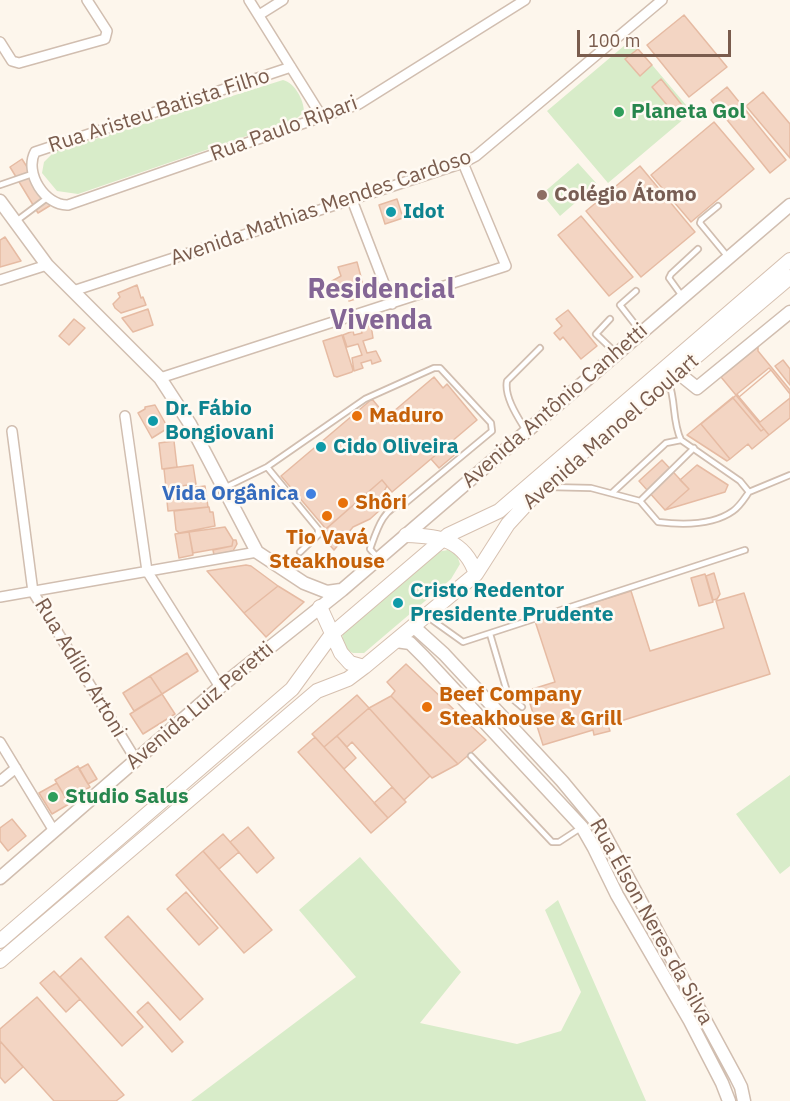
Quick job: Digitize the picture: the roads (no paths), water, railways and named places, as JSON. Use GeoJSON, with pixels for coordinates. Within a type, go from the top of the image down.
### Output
{"type":"FeatureCollection","features":[{"type":"Feature","properties":{"kind":"main road","name":"Avenida Manoel Goulart"},"geometry":{"type":"LineString","coordinates":[[0,941],[292,689],[332,634],[443,539],[499,511],[790,260]]}},
{"type":"Feature","properties":{"kind":"main road","name":"Avenida Manoel Goulart"},"geometry":{"type":"LineString","coordinates":[[0,961],[317,691],[348,679],[476,574],[508,524],[542,487],[790,277]]}},
{"type":"Feature","properties":{"kind":"main road"},"geometry":{"type":"LineString","coordinates":[[406,535],[443,539],[468,555],[476,574]]}},
{"type":"Feature","properties":{"kind":"main road"},"geometry":{"type":"LineString","coordinates":[[320,607],[340,653],[350,663],[364,667]]}},
{"type":"Feature","properties":{"kind":"street"},"geometry":{"type":"LineString","coordinates":[[0,42],[12,61],[19,63],[105,39],[107,31],[87,0]]}},
{"type":"Feature","properties":{"kind":"street"},"geometry":{"type":"LineString","coordinates":[[249,0],[322,117]]}},
{"type":"Feature","properties":{"kind":"street"},"geometry":{"type":"LineString","coordinates":[[259,15],[283,0]]}},
{"type":"Feature","properties":{"kind":"street","name":"Rua Paulo Ripari"},"geometry":{"type":"LineString","coordinates":[[47,198],[59,206],[79,202],[359,104],[525,0]]}},
{"type":"Feature","properties":{"kind":"street","name":"Avenida Mathias Mendes Cardoso"},"geometry":{"type":"LineString","coordinates":[[73,291],[463,163],[476,156],[662,0]]}},
{"type":"Feature","properties":{"kind":"street","name":"Rua Aristeu Batista Filho"},"geometry":{"type":"LineString","coordinates":[[32,174],[32,159],[35,152],[291,67]]}},
{"type":"Feature","properties":{"kind":"street"},"geometry":{"type":"LineString","coordinates":[[160,378],[506,266],[463,163]]}},
{"type":"Feature","properties":{"kind":"street"},"geometry":{"type":"LineString","coordinates":[[32,174],[47,198]]}},
{"type":"Feature","properties":{"kind":"street"},"geometry":{"type":"LineString","coordinates":[[352,200],[392,303]]}},
{"type":"Feature","properties":{"kind":"street"},"geometry":{"type":"LineString","coordinates":[[0,201],[47,265],[160,378],[190,424],[257,552],[304,583],[327,592],[342,590]]}},
{"type":"Feature","properties":{"kind":"street","name":"Avenida Antônio Canhetti"},"geometry":{"type":"LineString","coordinates":[[320,607],[790,204]]}},
{"type":"Feature","properties":{"kind":"street"},"geometry":{"type":"LineString","coordinates":[[0,280],[47,265]]}},
{"type":"Feature","properties":{"kind":"street"},"geometry":{"type":"LineString","coordinates":[[672,376],[697,388],[790,312]]}},
{"type":"Feature","properties":{"kind":"street"},"geometry":{"type":"LineString","coordinates":[[125,416],[147,571],[220,687]]}},
{"type":"Feature","properties":{"kind":"street","name":"Rua Adílio Artoni"},"geometry":{"type":"LineString","coordinates":[[12,431],[33,592],[136,760]]}},
{"type":"Feature","properties":{"kind":"street"},"geometry":{"type":"LineString","coordinates":[[0,597],[257,552]]}},
{"type":"Feature","properties":{"kind":"street"},"geometry":{"type":"LineString","coordinates":[[304,583],[320,607]]}},
{"type":"Feature","properties":{"kind":"street","name":"Avenida Luiz Peretti"},"geometry":{"type":"LineString","coordinates":[[0,878],[220,687],[320,607]]}},
{"type":"Feature","properties":{"kind":"street","name":"Rua Élson Neres da Silva"},"geometry":{"type":"LineString","coordinates":[[413,626],[444,654],[562,781],[602,828],[736,1077],[744,1101]]}},
{"type":"Feature","properties":{"kind":"street","name":"Rua Élson Neres da Silva"},"geometry":{"type":"LineString","coordinates":[[396,641],[410,643],[582,827],[616,894],[695,1031],[729,1101]]}},
{"type":"Feature","properties":{"kind":"street"},"geometry":{"type":"LineString","coordinates":[[485,723],[498,712]]}},
{"type":"Feature","properties":{"kind":"street"},"geometry":{"type":"LineString","coordinates":[[0,742],[54,831]]}},
{"type":"Feature","properties":{"kind":"street"},"geometry":{"type":"LineString","coordinates":[[0,781],[16,768]]}},
{"type":"Feature","properties":{"kind":"lane"},"geometry":{"type":"LineString","coordinates":[[0,185],[32,174]]}},
{"type":"Feature","properties":{"kind":"lane"},"geometry":{"type":"LineString","coordinates":[[15,222],[47,198]]}},
{"type":"Feature","properties":{"kind":"lane"},"geometry":{"type":"LineString","coordinates":[[718,206],[700,223],[728,257]]}},
{"type":"Feature","properties":{"kind":"lane"},"geometry":{"type":"LineString","coordinates":[[682,296],[669,278],[698,249]]}},
{"type":"Feature","properties":{"kind":"lane"},"geometry":{"type":"LineString","coordinates":[[636,291],[620,305],[640,332]]}},
{"type":"Feature","properties":{"kind":"lane"},"geometry":{"type":"LineString","coordinates":[[610,319],[596,334],[616,353]]}},
{"type":"Feature","properties":{"kind":"lane"},"geometry":{"type":"LineString","coordinates":[[526,431],[512,406],[506,385],[507,381],[540,348]]}},
{"type":"Feature","properties":{"kind":"lane"},"geometry":{"type":"LineString","coordinates":[[224,488],[267,467],[365,399],[434,368],[443,370],[491,423],[492,431],[403,505],[395,506],[383,517],[370,549],[378,558]]}},
{"type":"Feature","properties":{"kind":"lane"},"geometry":{"type":"LineString","coordinates":[[672,376],[673,414],[681,440],[741,481],[748,492]]}},
{"type":"Feature","properties":{"kind":"lane"},"geometry":{"type":"LineString","coordinates":[[612,493],[666,443],[681,440]]}},
{"type":"Feature","properties":{"kind":"lane"},"geometry":{"type":"LineString","coordinates":[[640,501],[694,448]]}},
{"type":"Feature","properties":{"kind":"lane"},"geometry":{"type":"LineString","coordinates":[[267,467],[318,529],[318,535],[300,552]]}},
{"type":"Feature","properties":{"kind":"lane"},"geometry":{"type":"LineString","coordinates":[[542,487],[591,488],[612,493],[640,501],[658,522],[680,525],[712,520],[732,512],[740,505],[748,492],[790,475]]}},
{"type":"Feature","properties":{"kind":"lane"},"geometry":{"type":"LineString","coordinates":[[426,615],[463,642],[746,550]]}},
{"type":"Feature","properties":{"kind":"lane"},"geometry":{"type":"LineString","coordinates":[[490,634],[508,695],[522,707]]}},
{"type":"Feature","properties":{"kind":"lane"},"geometry":{"type":"LineString","coordinates":[[471,756],[552,842],[559,842],[582,827]]}},
{"type":"Feature","properties":{"kind":"place","name":"Planeta Gol"},"geometry":{"type":"Point","coordinates":[619,112]}},
{"type":"Feature","properties":{"kind":"place","name":"Colégio Átomo"},"geometry":{"type":"Point","coordinates":[542,195]}},
{"type":"Feature","properties":{"kind":"place","name":"Idot"},"geometry":{"type":"Point","coordinates":[391,212]}},
{"type":"Feature","properties":{"kind":"place","name":"Maduro"},"geometry":{"type":"Point","coordinates":[357,416]}},
{"type":"Feature","properties":{"kind":"place","name":"Dr. Fábio Bongiovani"},"geometry":{"type":"Point","coordinates":[153,421]}},
{"type":"Feature","properties":{"kind":"place","name":"Cido Oliveira"},"geometry":{"type":"Point","coordinates":[321,447]}},
{"type":"Feature","properties":{"kind":"place","name":"Vida Orgânica"},"geometry":{"type":"Point","coordinates":[311,494]}},
{"type":"Feature","properties":{"kind":"place","name":"Shôri"},"geometry":{"type":"Point","coordinates":[343,503]}},
{"type":"Feature","properties":{"kind":"place","name":"Tio Vavá Steakhouse"},"geometry":{"type":"Point","coordinates":[327,516]}},
{"type":"Feature","properties":{"kind":"place","name":"Cristo Redentor Presidente Prudente"},"geometry":{"type":"Point","coordinates":[398,603]}},
{"type":"Feature","properties":{"kind":"place","name":"Beef Company Steakhouse & Grill"},"geometry":{"type":"Point","coordinates":[427,707]}},
{"type":"Feature","properties":{"kind":"place","name":"Studio Salus"},"geometry":{"type":"Point","coordinates":[53,797]}},
{"type":"Feature","properties":{"kind":"district","name":"Residencial Vivenda"},"geometry":{"type":"Point","coordinates":[381,306]}}]}
